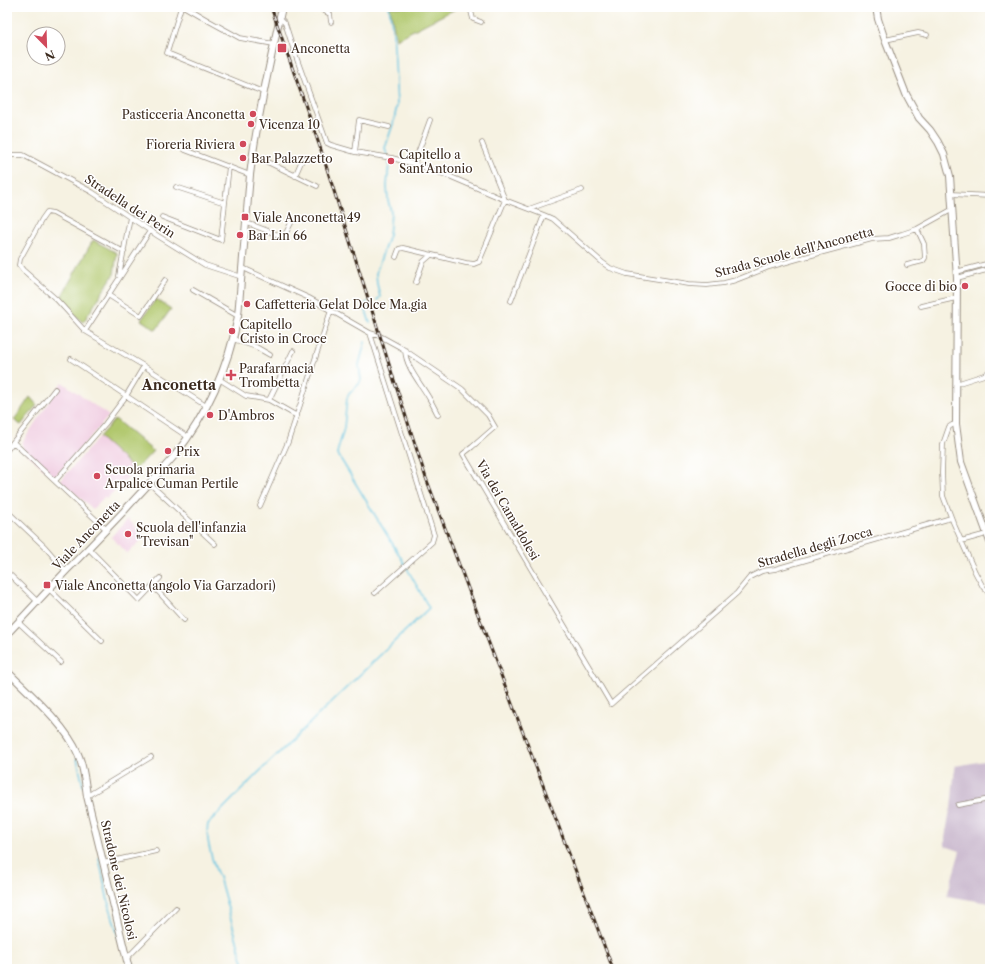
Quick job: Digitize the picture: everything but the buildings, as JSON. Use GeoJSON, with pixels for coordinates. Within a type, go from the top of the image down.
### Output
{"type":"FeatureCollection","features":[{"type":"Feature","properties":{"kind":"main road","name":"Viale Anconetta"},"geometry":{"type":"LineString","coordinates":[[7,634],[9,627],[18,622],[38,602],[66,571],[107,530],[174,456],[188,437],[206,406],[219,379],[234,339],[238,316],[250,175],[264,92],[282,7]]}},
{"type":"Feature","properties":{"kind":"main road"},"geometry":{"type":"LineString","coordinates":[[876,7],[878,19],[885,40],[906,94],[919,118],[938,142],[944,154],[950,176],[957,275],[956,424],[961,462],[990,542]]}},
{"type":"Feature","properties":{"kind":"main road","name":"Stradone dei Nicolosi"},"geometry":{"type":"LineString","coordinates":[[7,671],[54,718],[74,744],[79,756],[83,768],[87,796],[129,969]]}},
{"type":"Feature","properties":{"kind":"street"},"geometry":{"type":"LineString","coordinates":[[181,7],[167,53],[264,92]]}},
{"type":"Feature","properties":{"kind":"street"},"geometry":{"type":"LineString","coordinates":[[185,7],[209,22],[240,38],[274,44]]}},
{"type":"Feature","properties":{"kind":"street"},"geometry":{"type":"LineString","coordinates":[[317,7],[330,14],[331,22]]}},
{"type":"Feature","properties":{"kind":"street"},"geometry":{"type":"LineString","coordinates":[[470,7],[473,19],[481,22]]}},
{"type":"Feature","properties":{"kind":"street","name":"Strada Scuole dell'Anconetta"},"geometry":{"type":"LineString","coordinates":[[280,18],[284,22],[327,143],[355,152],[392,158],[414,164],[449,176],[544,215],[553,219],[610,268],[627,274],[689,284],[707,285],[724,283],[801,258],[872,239],[889,238],[916,229],[953,209]]}},
{"type":"Feature","properties":{"kind":"street"},"geometry":{"type":"LineString","coordinates":[[885,40],[918,33],[927,35]]}},
{"type":"Feature","properties":{"kind":"street"},"geometry":{"type":"LineString","coordinates":[[355,152],[359,120],[389,127]]}},
{"type":"Feature","properties":{"kind":"street"},"geometry":{"type":"LineString","coordinates":[[414,164],[430,120]]}},
{"type":"Feature","properties":{"kind":"street"},"geometry":{"type":"LineString","coordinates":[[396,257],[399,249],[403,248],[466,263],[474,264],[479,262],[505,200],[482,143]]}},
{"type":"Feature","properties":{"kind":"street"},"geometry":{"type":"LineString","coordinates":[[185,150],[250,175]]}},
{"type":"Feature","properties":{"kind":"street"},"geometry":{"type":"LineString","coordinates":[[253,155],[317,186]]}},
{"type":"Feature","properties":{"kind":"street","name":"Stradella dei Perin"},"geometry":{"type":"LineString","coordinates":[[7,156],[23,156],[92,192],[150,231],[205,265],[242,277]]}},
{"type":"Feature","properties":{"kind":"street"},"geometry":{"type":"LineString","coordinates":[[295,176],[302,160]]}},
{"type":"Feature","properties":{"kind":"street"},"geometry":{"type":"LineString","coordinates":[[162,217],[221,240],[229,166]]}},
{"type":"Feature","properties":{"kind":"street"},"geometry":{"type":"LineString","coordinates":[[176,187],[225,202]]}},
{"type":"Feature","properties":{"kind":"street"},"geometry":{"type":"LineString","coordinates":[[529,209],[582,190]]}},
{"type":"Feature","properties":{"kind":"street"},"geometry":{"type":"LineString","coordinates":[[951,194],[990,196]]}},
{"type":"Feature","properties":{"kind":"street"},"geometry":{"type":"LineString","coordinates":[[124,252],[53,213],[48,212],[42,219],[20,259],[19,265],[57,300],[85,331],[144,366],[206,406]]}},
{"type":"Feature","properties":{"kind":"street"},"geometry":{"type":"LineString","coordinates":[[511,300],[544,215]]}},
{"type":"Feature","properties":{"kind":"street"},"geometry":{"type":"LineString","coordinates":[[119,278],[130,217]]}},
{"type":"Feature","properties":{"kind":"street"},"geometry":{"type":"LineString","coordinates":[[247,223],[284,237],[293,219]]}},
{"type":"Feature","properties":{"kind":"street"},"geometry":{"type":"LineString","coordinates":[[907,265],[923,261],[925,258],[924,244],[916,229]]}},
{"type":"Feature","properties":{"kind":"street"},"geometry":{"type":"LineString","coordinates":[[85,331],[150,231]]}},
{"type":"Feature","properties":{"kind":"street"},"geometry":{"type":"LineString","coordinates":[[416,282],[423,262],[431,255]]}},
{"type":"Feature","properties":{"kind":"street"},"geometry":{"type":"LineString","coordinates":[[957,275],[990,263]]}},
{"type":"Feature","properties":{"kind":"street","name":"Via dei Camaldolesi"},"geometry":{"type":"LineString","coordinates":[[243,268],[309,298],[370,333],[380,336],[405,350],[462,389],[488,415],[495,427],[464,454],[611,704]]}},
{"type":"Feature","properties":{"kind":"street"},"geometry":{"type":"LineString","coordinates":[[957,275],[990,269]]}},
{"type":"Feature","properties":{"kind":"street"},"geometry":{"type":"LineString","coordinates":[[108,295],[140,316],[165,280]]}},
{"type":"Feature","properties":{"kind":"street"},"geometry":{"type":"LineString","coordinates":[[193,290],[238,316]]}},
{"type":"Feature","properties":{"kind":"street"},"geometry":{"type":"LineString","coordinates":[[921,306],[956,298]]}},
{"type":"Feature","properties":{"kind":"street"},"geometry":{"type":"LineString","coordinates":[[260,506],[288,442],[331,310]]}},
{"type":"Feature","properties":{"kind":"street"},"geometry":{"type":"LineString","coordinates":[[370,333],[434,535],[432,542],[375,593]]}},
{"type":"Feature","properties":{"kind":"street"},"geometry":{"type":"LineString","coordinates":[[234,339],[256,347],[270,355]]}},
{"type":"Feature","properties":{"kind":"street"},"geometry":{"type":"LineString","coordinates":[[405,350],[405,356],[408,364],[430,399],[438,415]]}},
{"type":"Feature","properties":{"kind":"street"},"geometry":{"type":"LineString","coordinates":[[269,400],[293,351]]}},
{"type":"Feature","properties":{"kind":"street"},"geometry":{"type":"LineString","coordinates":[[71,359],[188,437]]}},
{"type":"Feature","properties":{"kind":"street"},"geometry":{"type":"LineString","coordinates":[[55,481],[105,424],[126,396],[144,366]]}},
{"type":"Feature","properties":{"kind":"street"},"geometry":{"type":"LineString","coordinates":[[956,384],[990,372]]}},
{"type":"Feature","properties":{"kind":"street"},"geometry":{"type":"LineString","coordinates":[[219,379],[246,396],[269,400],[297,416]]}},
{"type":"Feature","properties":{"kind":"street"},"geometry":{"type":"LineString","coordinates":[[7,450],[55,389]]}},
{"type":"Feature","properties":{"kind":"street"},"geometry":{"type":"LineString","coordinates":[[956,424],[949,427],[943,444],[943,496],[975,572],[990,594]]}},
{"type":"Feature","properties":{"kind":"street"},"geometry":{"type":"LineString","coordinates":[[13,442],[107,530]]}},
{"type":"Feature","properties":{"kind":"street"},"geometry":{"type":"LineString","coordinates":[[149,483],[215,544]]}},
{"type":"Feature","properties":{"kind":"street"},"geometry":{"type":"LineString","coordinates":[[7,511],[45,547],[66,571]]}},
{"type":"Feature","properties":{"kind":"street","name":"Stradella degli Zocca"},"geometry":{"type":"LineString","coordinates":[[611,704],[731,598],[750,577],[762,571],[775,569],[951,518]]}},
{"type":"Feature","properties":{"kind":"street"},"geometry":{"type":"LineString","coordinates":[[961,541],[986,534]]}},
{"type":"Feature","properties":{"kind":"street"},"geometry":{"type":"LineString","coordinates":[[89,548],[139,600],[160,578]]}},
{"type":"Feature","properties":{"kind":"street"},"geometry":{"type":"LineString","coordinates":[[7,572],[38,602]]}},
{"type":"Feature","properties":{"kind":"street"},"geometry":{"type":"LineString","coordinates":[[154,586],[184,620]]}},
{"type":"Feature","properties":{"kind":"street"},"geometry":{"type":"LineString","coordinates":[[49,589],[102,641]]}},
{"type":"Feature","properties":{"kind":"street"},"geometry":{"type":"LineString","coordinates":[[18,622],[61,662]]}},
{"type":"Feature","properties":{"kind":"street"},"geometry":{"type":"LineString","coordinates":[[87,796],[151,757]]}},
{"type":"Feature","properties":{"kind":"street"},"geometry":{"type":"LineString","coordinates":[[958,805],[990,799]]}},
{"type":"Feature","properties":{"kind":"street"},"geometry":{"type":"LineString","coordinates":[[103,864],[156,851]]}},
{"type":"Feature","properties":{"kind":"street"},"geometry":{"type":"LineString","coordinates":[[126,959],[176,908]]}},
{"type":"Feature","properties":{"kind":"shaded area"},"geometry":{"type":"Polygon","coordinates":[[[62,382],[109,416],[56,476],[53,477],[23,450],[22,443],[62,382]]]}},
{"type":"Feature","properties":{"kind":"shaded area","name":"Scuola primaria Arpalice Cuman Pertile"},"geometry":{"type":"Polygon","coordinates":[[[99,437],[135,470],[106,499],[104,497],[93,509],[60,481],[99,437]]]}},
{"type":"Feature","properties":{"kind":"shaded area","name":"Scuola dell'infanzia \"Trevisan\""},"geometry":{"type":"Polygon","coordinates":[[[128,519],[145,537],[127,553],[111,537],[128,519]]]}},
{"type":"Feature","properties":{"kind":"shaded area"},"geometry":{"type":"Polygon","coordinates":[[[990,760],[990,903],[947,896],[960,851],[945,846],[945,838],[951,809],[955,766],[990,760]]]}},
{"type":"Feature","properties":{"kind":"green space"},"geometry":{"type":"Polygon","coordinates":[[[390,7],[459,7],[396,39],[390,7]]]}},
{"type":"Feature","properties":{"kind":"green space"},"geometry":{"type":"Polygon","coordinates":[[[93,240],[117,253],[114,274],[82,322],[60,299],[93,240]]]}},
{"type":"Feature","properties":{"kind":"green space"},"geometry":{"type":"Polygon","coordinates":[[[156,299],[171,309],[156,330],[141,320],[156,299]]]}},
{"type":"Feature","properties":{"kind":"green space"},"geometry":{"type":"Polygon","coordinates":[[[30,397],[37,405],[21,425],[14,420],[30,397]]]}},
{"type":"Feature","properties":{"kind":"green space"},"geometry":{"type":"Polygon","coordinates":[[[115,419],[153,451],[135,470],[99,437],[115,419]]]}},
{"type":"Feature","properties":{"kind":"waterway"},"geometry":{"type":"LineString","coordinates":[[387,155],[385,148],[397,106],[393,33],[389,7]]}},
{"type":"Feature","properties":{"kind":"waterway"},"geometry":{"type":"LineString","coordinates":[[377,300],[380,297],[376,273],[389,235],[390,225],[391,212],[387,186],[389,163]]}},
{"type":"Feature","properties":{"kind":"waterway"},"geometry":{"type":"LineString","coordinates":[[367,302],[365,307],[370,323]]}},
{"type":"Feature","properties":{"kind":"waterway"},"geometry":{"type":"LineString","coordinates":[[245,969],[219,877],[210,851],[207,830],[208,824],[258,773],[429,608],[403,561],[337,453],[344,428],[347,398],[361,380],[359,365],[365,342]]}},
{"type":"Feature","properties":{"kind":"waterway"},"geometry":{"type":"LineString","coordinates":[[32,700],[66,739]]}},
{"type":"Feature","properties":{"kind":"waterway"},"geometry":{"type":"LineString","coordinates":[[77,758],[83,786]]}},
{"type":"Feature","properties":{"kind":"waterway"},"geometry":{"type":"LineString","coordinates":[[99,858],[108,901],[119,939]]}},
{"type":"Feature","properties":{"kind":"waterway"},"geometry":{"type":"LineString","coordinates":[[131,962],[134,969]]}},
{"type":"Feature","properties":{"kind":"railway"},"geometry":{"type":"LineString","coordinates":[[271,7],[321,150],[426,478],[613,969]]}},
{"type":"Feature","properties":{"kind":"place","name":"Anconetta"},"geometry":{"type":"Point","coordinates":[282,48]}},
{"type":"Feature","properties":{"kind":"place","name":"Pasticceria Anconetta"},"geometry":{"type":"Point","coordinates":[253,114]}},
{"type":"Feature","properties":{"kind":"place","name":"Vicenza 10"},"geometry":{"type":"Point","coordinates":[251,124]}},
{"type":"Feature","properties":{"kind":"place","name":"Fioreria Riviera"},"geometry":{"type":"Point","coordinates":[243,144]}},
{"type":"Feature","properties":{"kind":"place","name":"Bar Palazzetto"},"geometry":{"type":"Point","coordinates":[243,158]}},
{"type":"Feature","properties":{"kind":"place","name":"Capitello a Sant'Antonio"},"geometry":{"type":"Point","coordinates":[391,161]}},
{"type":"Feature","properties":{"kind":"place","name":"Viale Anconetta 49"},"geometry":{"type":"Point","coordinates":[245,217]}},
{"type":"Feature","properties":{"kind":"place","name":"Bar Lin 66"},"geometry":{"type":"Point","coordinates":[240,235]}},
{"type":"Feature","properties":{"kind":"place","name":"Gocce di bio"},"geometry":{"type":"Point","coordinates":[965,286]}},
{"type":"Feature","properties":{"kind":"place","name":"Caffetteria Gelat Dolce Ma.gia"},"geometry":{"type":"Point","coordinates":[247,304]}},
{"type":"Feature","properties":{"kind":"place","name":"Capitello Cristo in Croce"},"geometry":{"type":"Point","coordinates":[232,331]}},
{"type":"Feature","properties":{"kind":"place","name":"Parafarmacia Trombetta"},"geometry":{"type":"Point","coordinates":[231,375]}},
{"type":"Feature","properties":{"kind":"place","name":"D'Ambros"},"geometry":{"type":"Point","coordinates":[210,415]}},
{"type":"Feature","properties":{"kind":"place","name":"Prix"},"geometry":{"type":"Point","coordinates":[168,451]}},
{"type":"Feature","properties":{"kind":"place","name":"Scuola primaria Arpalice Cuman Pertile"},"geometry":{"type":"Point","coordinates":[97,476]}},
{"type":"Feature","properties":{"kind":"place","name":"Scuola dell'infanzia \"Trevisan\""},"geometry":{"type":"Point","coordinates":[128,534]}},
{"type":"Feature","properties":{"kind":"place","name":"Viale Anconetta (angolo Via Garzadori)"},"geometry":{"type":"Point","coordinates":[47,585]}},
{"type":"Feature","properties":{"kind":"district","name":"Anconetta"},"geometry":{"type":"Point","coordinates":[179,385]}}]}
